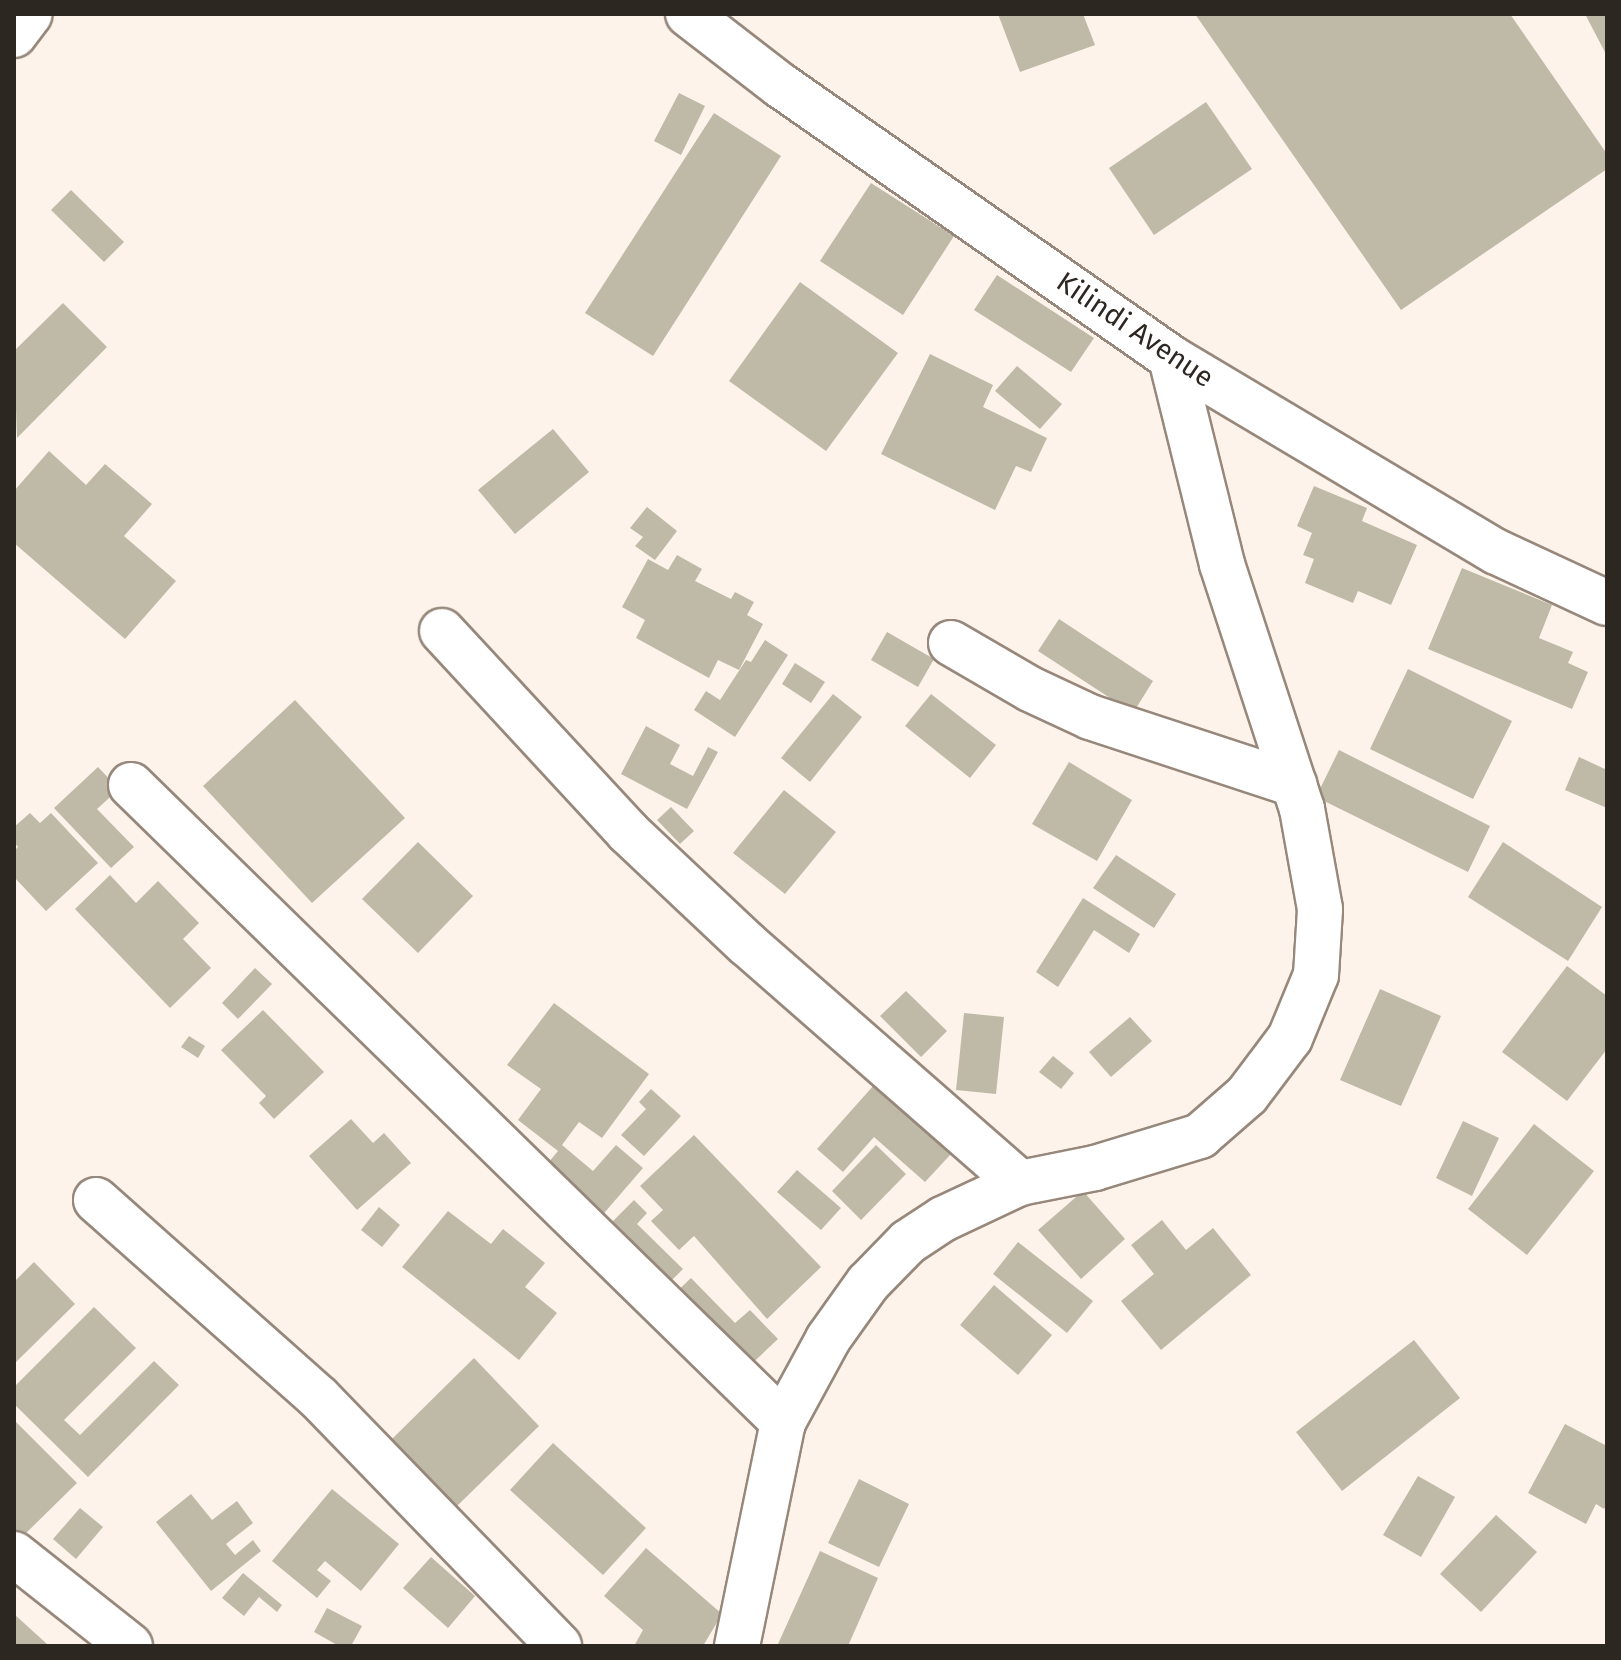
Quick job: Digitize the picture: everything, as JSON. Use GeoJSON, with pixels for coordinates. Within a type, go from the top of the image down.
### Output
{"type":"FeatureCollection","features":[{"type":"Feature","properties":{"kind":"street"},"geometry":{"type":"LineString","coordinates":[[14,35],[30,14]]}},
{"type":"Feature","properties":{"kind":"street","name":"Kilindi Avenue"},"geometry":{"type":"LineString","coordinates":[[688,14],[780,85],[1171,358],[1497,552],[1607,603]]}},
{"type":"Feature","properties":{"kind":"street"},"geometry":{"type":"LineString","coordinates":[[737,1646],[783,1422],[828,1339],[878,1273],[908,1242],[943,1219],[1020,1183],[1133,1158],[1200,1136],[1247,1095],[1290,1038],[1316,975],[1320,909],[1294,784],[1222,564],[1171,358]]}},
{"type":"Feature","properties":{"kind":"street"},"geometry":{"type":"LineString","coordinates":[[442,631],[628,832],[747,944],[1020,1183]]}},
{"type":"Feature","properties":{"kind":"street"},"geometry":{"type":"LineString","coordinates":[[951,643],[1030,689],[1090,717],[1294,784]]}},
{"type":"Feature","properties":{"kind":"street"},"geometry":{"type":"LineString","coordinates":[[131,785],[783,1422]]}},
{"type":"Feature","properties":{"kind":"street"},"geometry":{"type":"LineString","coordinates":[[96,1200],[319,1398],[559,1646]]}},
{"type":"Feature","properties":{"kind":"street"},"geometry":{"type":"LineString","coordinates":[[14,1554],[109,1639]]}},
{"type":"Feature","properties":{"kind":"building"},"geometry":{"type":"Polygon","coordinates":[[[998,14],[1083,14],[1095,45],[1020,72],[998,14]]]}},
{"type":"Feature","properties":{"kind":"building"},"geometry":{"type":"Polygon","coordinates":[[[1195,14],[1510,14],[1607,154],[1607,169],[1401,310],[1195,14]]]}},
{"type":"Feature","properties":{"kind":"building"},"geometry":{"type":"Polygon","coordinates":[[[1585,14],[1607,14],[1607,56],[1585,14]]]}},
{"type":"Feature","properties":{"kind":"building"},"geometry":{"type":"Polygon","coordinates":[[[679,93],[705,106],[681,155],[654,141],[679,93]]]}},
{"type":"Feature","properties":{"kind":"building"},"geometry":{"type":"Polygon","coordinates":[[[1206,102],[1252,169],[1154,235],[1109,168],[1206,102]]]}},
{"type":"Feature","properties":{"kind":"building"},"geometry":{"type":"Polygon","coordinates":[[[714,113],[781,156],[653,356],[585,313],[714,113]]]}},
{"type":"Feature","properties":{"kind":"building"},"geometry":{"type":"Polygon","coordinates":[[[871,183],[954,236],[903,315],[820,261],[871,183]]]}},
{"type":"Feature","properties":{"kind":"building"},"geometry":{"type":"Polygon","coordinates":[[[71,190],[124,242],[104,262],[51,210],[71,190]]]}},
{"type":"Feature","properties":{"kind":"building"},"geometry":{"type":"Polygon","coordinates":[[[997,275],[1094,338],[1071,372],[974,310],[997,275]]]}},
{"type":"Feature","properties":{"kind":"building"},"geometry":{"type":"Polygon","coordinates":[[[800,282],[898,353],[826,451],[729,381],[800,282]]]}},
{"type":"Feature","properties":{"kind":"building"},"geometry":{"type":"Polygon","coordinates":[[[63,303],[107,347],[17,438],[14,351],[63,303]]]}},
{"type":"Feature","properties":{"kind":"building"},"geometry":{"type":"Polygon","coordinates":[[[930,354],[993,385],[983,407],[1047,438],[1031,472],[1016,466],[995,510],[881,454],[930,354]]]}},
{"type":"Feature","properties":{"kind":"building"},"geometry":{"type":"Polygon","coordinates":[[[1017,366],[1062,404],[1040,429],[995,391],[1017,366]]]}},
{"type":"Feature","properties":{"kind":"building"},"geometry":{"type":"Polygon","coordinates":[[[553,429],[589,472],[515,534],[478,490],[553,429]]]}},
{"type":"Feature","properties":{"kind":"building"},"geometry":{"type":"Polygon","coordinates":[[[49,451],[86,485],[105,464],[152,504],[124,536],[176,581],[125,639],[14,543],[14,491],[49,451]]]}},
{"type":"Feature","properties":{"kind":"building"},"geometry":{"type":"Polygon","coordinates":[[[1314,486],[1367,508],[1362,521],[1417,545],[1391,605],[1358,591],[1353,603],[1305,583],[1314,559],[1303,555],[1312,533],[1297,526],[1314,486]]]}},
{"type":"Feature","properties":{"kind":"building"},"geometry":{"type":"Polygon","coordinates":[[[647,507],[677,531],[655,560],[635,546],[643,537],[630,528],[647,507]]]}},
{"type":"Feature","properties":{"kind":"building"},"geometry":{"type":"Polygon","coordinates":[[[677,555],[702,569],[695,581],[731,599],[735,592],[754,602],[747,615],[763,624],[739,670],[718,660],[709,678],[636,638],[645,620],[622,607],[648,559],[668,570],[677,555]]]}},
{"type":"Feature","properties":{"kind":"building"},"geometry":{"type":"Polygon","coordinates":[[[1462,568],[1552,605],[1539,638],[1573,652],[1568,663],[1588,672],[1572,709],[1428,649],[1462,568]]]}},
{"type":"Feature","properties":{"kind":"building"},"geometry":{"type":"Polygon","coordinates":[[[1059,619],[1153,681],[1133,713],[1038,651],[1059,619]]]}},
{"type":"Feature","properties":{"kind":"building"},"geometry":{"type":"Polygon","coordinates":[[[887,632],[934,659],[918,687],[871,660],[887,632]]]}},
{"type":"Feature","properties":{"kind":"building"},"geometry":{"type":"Polygon","coordinates":[[[765,640],[788,655],[735,737],[694,710],[706,691],[720,700],[746,660],[751,662],[765,640]]]}},
{"type":"Feature","properties":{"kind":"building"},"geometry":{"type":"Polygon","coordinates":[[[795,663],[825,682],[811,703],[782,684],[795,663]]]}},
{"type":"Feature","properties":{"kind":"building"},"geometry":{"type":"Polygon","coordinates":[[[1408,669],[1512,721],[1473,799],[1370,749],[1408,669]]]}},
{"type":"Feature","properties":{"kind":"building"},"geometry":{"type":"Polygon","coordinates":[[[833,694],[862,717],[810,782],[781,758],[833,694]]]}},
{"type":"Feature","properties":{"kind":"building"},"geometry":{"type":"Polygon","coordinates":[[[931,694],[996,745],[970,778],[905,726],[931,694]]]}},
{"type":"Feature","properties":{"kind":"building"},"geometry":{"type":"Polygon","coordinates":[[[295,700],[405,818],[312,903],[203,786],[295,700]]]}},
{"type":"Feature","properties":{"kind":"building"},"geometry":{"type":"Polygon","coordinates":[[[646,726],[680,745],[670,764],[693,776],[708,747],[718,752],[687,809],[621,774],[646,726]]]}},
{"type":"Feature","properties":{"kind":"building"},"geometry":{"type":"Polygon","coordinates":[[[1339,750],[1490,826],[1468,872],[1316,797],[1339,750]]]}},
{"type":"Feature","properties":{"kind":"building"},"geometry":{"type":"Polygon","coordinates":[[[1579,757],[1607,770],[1607,808],[1565,790],[1579,757]]]}},
{"type":"Feature","properties":{"kind":"building"},"geometry":{"type":"Polygon","coordinates":[[[1069,762],[1132,800],[1097,861],[1032,824],[1069,762]]]}},
{"type":"Feature","properties":{"kind":"building"},"geometry":{"type":"Polygon","coordinates":[[[98,767],[119,789],[97,809],[134,847],[111,868],[54,808],[98,767]]]}},
{"type":"Feature","properties":{"kind":"building"},"geometry":{"type":"Polygon","coordinates":[[[784,790],[836,832],[785,894],[733,853],[784,790]]]}},
{"type":"Feature","properties":{"kind":"building"},"geometry":{"type":"Polygon","coordinates":[[[671,807],[694,831],[680,844],[657,820],[671,807]]]}},
{"type":"Feature","properties":{"kind":"building"},"geometry":{"type":"Polygon","coordinates":[[[30,813],[40,823],[51,813],[98,863],[46,911],[14,877],[14,851],[18,847],[14,842],[14,827],[30,813]]]}},
{"type":"Feature","properties":{"kind":"building"},"geometry":{"type":"Polygon","coordinates":[[[418,842],[473,896],[418,953],[362,899],[418,842]]]}},
{"type":"Feature","properties":{"kind":"building"},"geometry":{"type":"Polygon","coordinates":[[[1503,842],[1602,907],[1568,961],[1468,897],[1503,842]]]}},
{"type":"Feature","properties":{"kind":"building"},"geometry":{"type":"Polygon","coordinates":[[[1116,855],[1176,894],[1154,928],[1093,888],[1116,855]]]}},
{"type":"Feature","properties":{"kind":"building"},"geometry":{"type":"Polygon","coordinates":[[[110,875],[136,903],[158,881],[199,923],[183,939],[211,968],[170,1008],[75,909],[110,875]]]}},
{"type":"Feature","properties":{"kind":"building"},"geometry":{"type":"Polygon","coordinates":[[[1083,898],[1140,934],[1129,953],[1094,930],[1058,987],[1036,972],[1083,898]]]}},
{"type":"Feature","properties":{"kind":"building"},"geometry":{"type":"Polygon","coordinates":[[[1567,966],[1607,996],[1607,1049],[1567,1101],[1502,1052],[1567,966]]]}},
{"type":"Feature","properties":{"kind":"building"},"geometry":{"type":"Polygon","coordinates":[[[255,968],[272,984],[238,1019],[222,1003],[255,968]]]}},
{"type":"Feature","properties":{"kind":"building"},"geometry":{"type":"Polygon","coordinates":[[[1380,989],[1441,1016],[1401,1106],[1340,1080],[1380,989]]]}},
{"type":"Feature","properties":{"kind":"building"},"geometry":{"type":"Polygon","coordinates":[[[906,991],[947,1031],[921,1057],[880,1016],[906,991]]]}},
{"type":"Feature","properties":{"kind":"building"},"geometry":{"type":"Polygon","coordinates":[[[554,1003],[649,1074],[602,1138],[579,1122],[562,1145],[593,1171],[616,1145],[643,1168],[599,1219],[543,1169],[558,1151],[518,1120],[541,1089],[507,1065],[554,1003]]]}},
{"type":"Feature","properties":{"kind":"building"},"geometry":{"type":"Polygon","coordinates":[[[263,1010],[324,1072],[274,1119],[259,1103],[266,1096],[221,1050],[263,1010]]]}},
{"type":"Feature","properties":{"kind":"building"},"geometry":{"type":"Polygon","coordinates":[[[964,1013],[1004,1017],[996,1094],[956,1090],[964,1013]]]}},
{"type":"Feature","properties":{"kind":"building"},"geometry":{"type":"Polygon","coordinates":[[[1130,1017],[1152,1041],[1111,1077],[1089,1052],[1130,1017]]]}},
{"type":"Feature","properties":{"kind":"building"},"geometry":{"type":"Polygon","coordinates":[[[189,1036],[205,1046],[198,1058],[181,1047],[189,1036]]]}},
{"type":"Feature","properties":{"kind":"building"},"geometry":{"type":"Polygon","coordinates":[[[1053,1056],[1074,1073],[1061,1089],[1039,1072],[1053,1056]]]}},
{"type":"Feature","properties":{"kind":"building"},"geometry":{"type":"Polygon","coordinates":[[[874,1085],[951,1154],[925,1182],[874,1137],[843,1172],[817,1149],[874,1085]]]}},
{"type":"Feature","properties":{"kind":"building"},"geometry":{"type":"Polygon","coordinates":[[[651,1089],[681,1116],[644,1156],[621,1135],[646,1109],[639,1102],[651,1089]]]}},
{"type":"Feature","properties":{"kind":"building"},"geometry":{"type":"Polygon","coordinates":[[[351,1119],[373,1143],[384,1133],[411,1163],[357,1210],[309,1156],[351,1119]]]}},
{"type":"Feature","properties":{"kind":"building"},"geometry":{"type":"Polygon","coordinates":[[[1463,1121],[1499,1138],[1472,1196],[1436,1178],[1463,1121]]]}},
{"type":"Feature","properties":{"kind":"building"},"geometry":{"type":"Polygon","coordinates":[[[1534,1124],[1594,1171],[1527,1255],[1468,1209],[1534,1124]]]}},
{"type":"Feature","properties":{"kind":"building"},"geometry":{"type":"Polygon","coordinates":[[[694,1135],[821,1267],[767,1319],[694,1236],[679,1250],[651,1221],[663,1210],[640,1186],[694,1135]]]}},
{"type":"Feature","properties":{"kind":"building"},"geometry":{"type":"Polygon","coordinates":[[[876,1145],[906,1174],[861,1220],[832,1191],[876,1145]]]}},
{"type":"Feature","properties":{"kind":"building"},"geometry":{"type":"Polygon","coordinates":[[[797,1170],[841,1208],[821,1230],[777,1192],[797,1170]]]}},
{"type":"Feature","properties":{"kind":"building"},"geometry":{"type":"Polygon","coordinates":[[[1083,1191],[1125,1239],[1081,1279],[1038,1230],[1083,1191]]]}},
{"type":"Feature","properties":{"kind":"building"},"geometry":{"type":"Polygon","coordinates":[[[634,1200],[647,1213],[637,1224],[683,1269],[662,1290],[602,1232],[634,1200]]]}},
{"type":"Feature","properties":{"kind":"building"},"geometry":{"type":"Polygon","coordinates":[[[379,1207],[400,1225],[382,1247],[361,1230],[379,1207]]]}},
{"type":"Feature","properties":{"kind":"building"},"geometry":{"type":"Polygon","coordinates":[[[448,1211],[491,1244],[503,1229],[545,1263],[525,1287],[557,1313],[519,1360],[402,1267],[448,1211]]]}},
{"type":"Feature","properties":{"kind":"building"},"geometry":{"type":"Polygon","coordinates":[[[1162,1220],[1186,1250],[1213,1228],[1251,1275],[1161,1350],[1121,1301],[1154,1274],[1131,1245],[1162,1220]]]}},
{"type":"Feature","properties":{"kind":"building"},"geometry":{"type":"Polygon","coordinates":[[[1018,1242],[1093,1301],[1067,1333],[993,1274],[1018,1242]]]}},
{"type":"Feature","properties":{"kind":"building"},"geometry":{"type":"Polygon","coordinates":[[[34,1262],[75,1304],[14,1364],[14,1282],[34,1262]]]}},
{"type":"Feature","properties":{"kind":"building"},"geometry":{"type":"Polygon","coordinates":[[[691,1278],[735,1323],[750,1310],[778,1339],[743,1372],[670,1298],[691,1278]]]}},
{"type":"Feature","properties":{"kind":"building"},"geometry":{"type":"Polygon","coordinates":[[[994,1285],[1052,1335],[1018,1375],[960,1325],[994,1285]]]}},
{"type":"Feature","properties":{"kind":"building"},"geometry":{"type":"Polygon","coordinates":[[[94,1307],[136,1348],[64,1420],[80,1435],[154,1361],[179,1385],[88,1477],[14,1404],[14,1387],[94,1307]]]}},
{"type":"Feature","properties":{"kind":"building"},"geometry":{"type":"Polygon","coordinates":[[[1414,1340],[1460,1398],[1342,1491],[1296,1432],[1414,1340]]]}},
{"type":"Feature","properties":{"kind":"building"},"geometry":{"type":"Polygon","coordinates":[[[474,1358],[539,1426],[457,1506],[392,1439],[474,1358]]]}},
{"type":"Feature","properties":{"kind":"building"},"geometry":{"type":"Polygon","coordinates":[[[14,1420],[77,1483],[22,1537],[14,1529],[14,1420]]]}},
{"type":"Feature","properties":{"kind":"building"},"geometry":{"type":"Polygon","coordinates":[[[1565,1424],[1607,1446],[1607,1504],[1604,1509],[1596,1504],[1586,1524],[1528,1493],[1565,1424]]]}},
{"type":"Feature","properties":{"kind":"building"},"geometry":{"type":"Polygon","coordinates":[[[553,1443],[646,1528],[603,1575],[510,1490],[553,1443]]]}},
{"type":"Feature","properties":{"kind":"building"},"geometry":{"type":"Polygon","coordinates":[[[1418,1476],[1455,1497],[1421,1557],[1383,1535],[1418,1476]]]}},
{"type":"Feature","properties":{"kind":"building"},"geometry":{"type":"Polygon","coordinates":[[[859,1479],[909,1504],[879,1567],[828,1543],[859,1479]]]}},
{"type":"Feature","properties":{"kind":"building"},"geometry":{"type":"Polygon","coordinates":[[[332,1489],[399,1544],[361,1591],[325,1561],[317,1570],[331,1581],[317,1598],[272,1561],[332,1489]]]}},
{"type":"Feature","properties":{"kind":"building"},"geometry":{"type":"Polygon","coordinates":[[[191,1494],[212,1520],[237,1501],[253,1523],[226,1544],[235,1555],[253,1540],[261,1551],[211,1591],[156,1522],[191,1494]]]}},
{"type":"Feature","properties":{"kind":"building"},"geometry":{"type":"Polygon","coordinates":[[[80,1508],[103,1527],[76,1559],[53,1539],[80,1508]]]}},
{"type":"Feature","properties":{"kind":"building"},"geometry":{"type":"Polygon","coordinates":[[[1496,1515],[1537,1552],[1481,1612],[1440,1574],[1496,1515]]]}},
{"type":"Feature","properties":{"kind":"building"},"geometry":{"type":"Polygon","coordinates":[[[646,1548],[722,1614],[703,1646],[634,1646],[643,1630],[604,1596],[646,1548]]]}},
{"type":"Feature","properties":{"kind":"building"},"geometry":{"type":"Polygon","coordinates":[[[820,1551],[878,1578],[848,1646],[782,1646],[778,1644],[820,1551]]]}},
{"type":"Feature","properties":{"kind":"building"},"geometry":{"type":"Polygon","coordinates":[[[431,1557],[475,1596],[448,1628],[403,1588],[431,1557]]]}},
{"type":"Feature","properties":{"kind":"building"},"geometry":{"type":"Polygon","coordinates":[[[243,1573],[282,1605],[277,1612],[259,1597],[244,1616],[222,1598],[243,1573]]]}},
{"type":"Feature","properties":{"kind":"building"},"geometry":{"type":"Polygon","coordinates":[[[327,1608],[362,1626],[351,1646],[339,1646],[314,1632],[327,1608]]]}},
{"type":"Feature","properties":{"kind":"building"},"geometry":{"type":"Polygon","coordinates":[[[14,1614],[47,1644],[14,1646],[14,1614]]]}}]}
